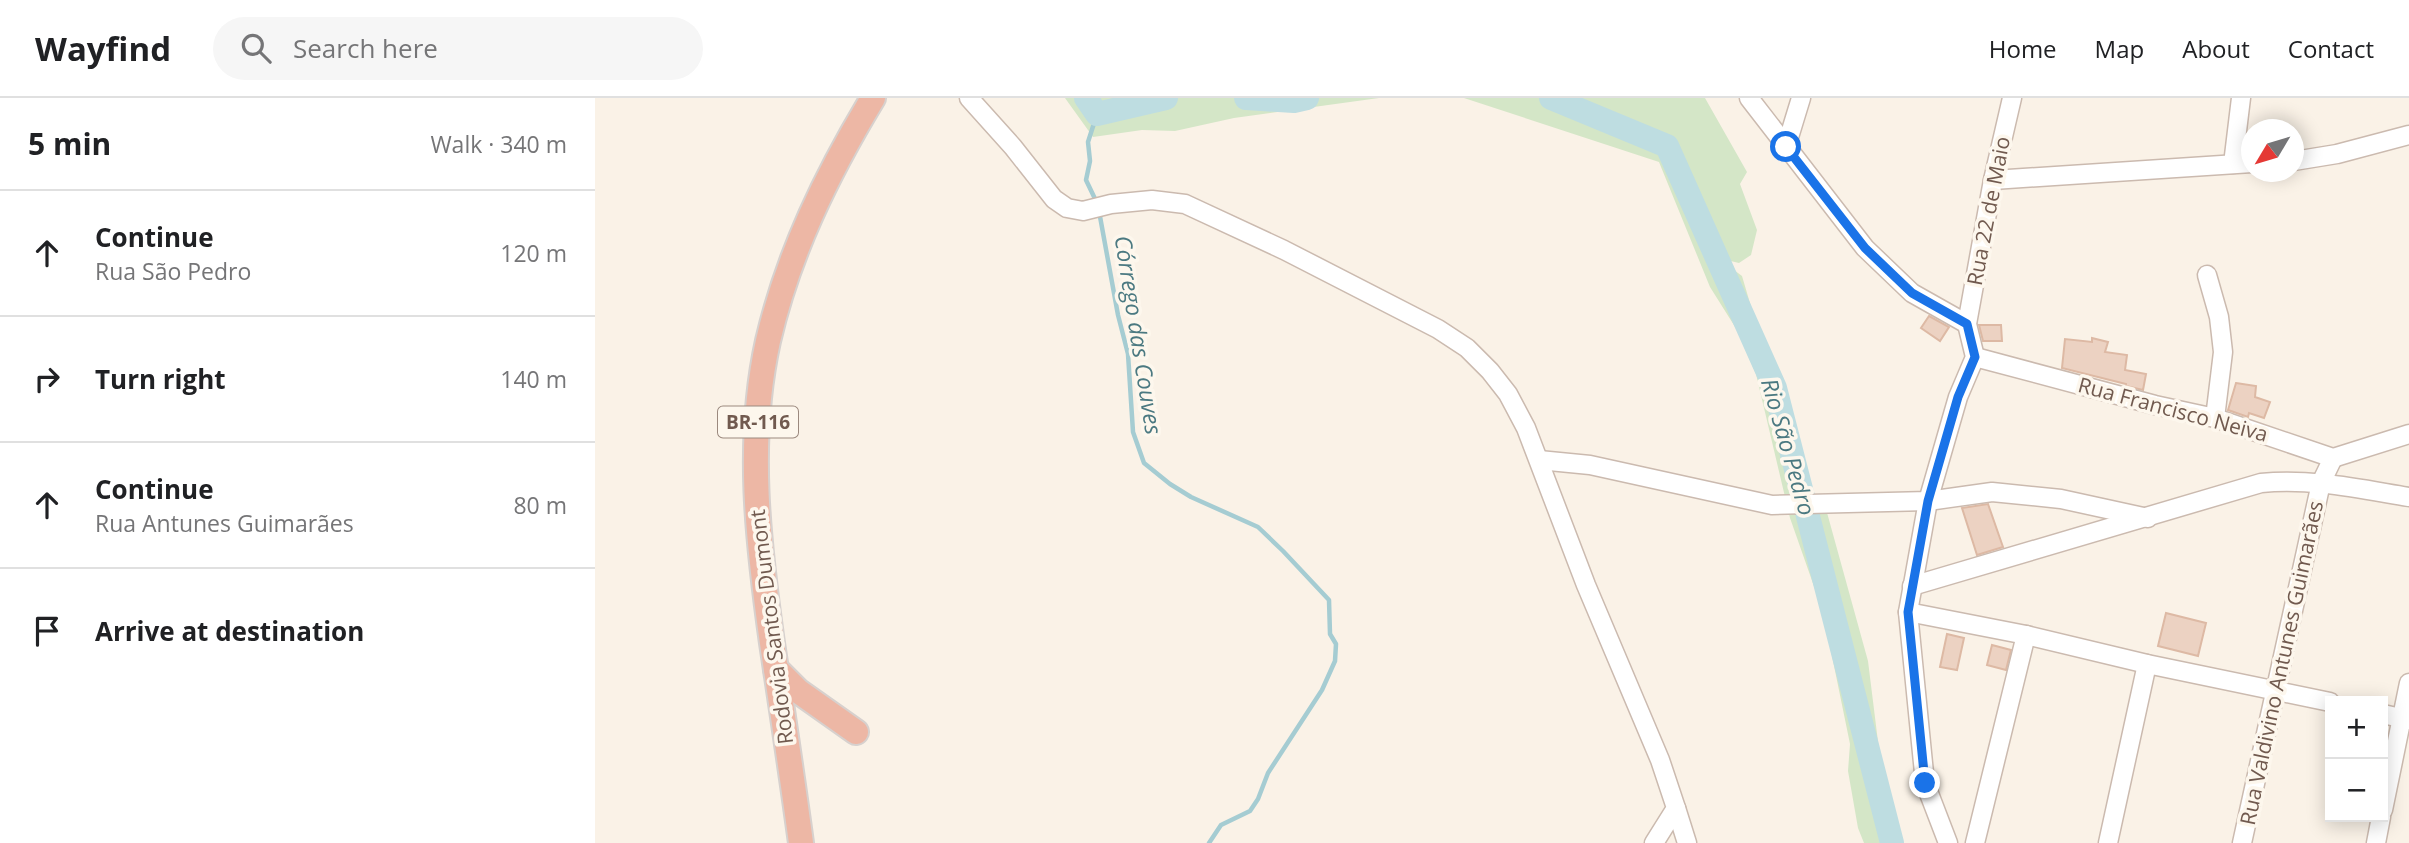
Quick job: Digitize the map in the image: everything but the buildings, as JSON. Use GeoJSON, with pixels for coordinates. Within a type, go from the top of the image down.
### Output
{"type":"FeatureCollection","features":[{"type":"Feature","properties":{"kind":"highway","name":"Rodovia Santos Dumont"},"geometry":{"type":"LineString","coordinates":[[801,843],[760,556],[756,469],[758,412],[768,342],[787,274],[812,209],[873,98]]}},
{"type":"Feature","properties":{"kind":"highway"},"geometry":{"type":"LineString","coordinates":[[776,669],[799,691],[856,732]]}},
{"type":"Feature","properties":{"kind":"street"},"geometry":{"type":"LineString","coordinates":[[969,98],[1054,199],[1067,208],[1083,211],[1111,204],[1152,200],[1185,204],[1284,250],[1438,328],[1467,348],[1490,371],[1508,394],[1526,428],[1586,585],[1660,760],[1687,843]]}},
{"type":"Feature","properties":{"kind":"street"},"geometry":{"type":"LineString","coordinates":[[1749,98],[1875,257],[1912,293],[1967,324],[1975,357],[1958,397],[1928,501],[1908,612],[1925,783],[1948,843]]}},
{"type":"Feature","properties":{"kind":"street"},"geometry":{"type":"LineString","coordinates":[[1786,147],[1801,98]]}},
{"type":"Feature","properties":{"kind":"street","name":"Rua 22 de Maio"},"geometry":{"type":"LineString","coordinates":[[1967,324],[1993,180],[2012,98]]}},
{"type":"Feature","properties":{"kind":"street"},"geometry":{"type":"LineString","coordinates":[[2233,164],[2241,98]]}},
{"type":"Feature","properties":{"kind":"street"},"geometry":{"type":"LineString","coordinates":[[2304,159],[2406,140]]}},
{"type":"Feature","properties":{"kind":"street"},"geometry":{"type":"LineString","coordinates":[[1993,180],[2241,164]]}},
{"type":"Feature","properties":{"kind":"street"},"geometry":{"type":"LineString","coordinates":[[2207,275],[2219,317],[2223,352],[2215,418]]}},
{"type":"Feature","properties":{"kind":"street","name":"Rua Francisco Neiva"},"geometry":{"type":"LineString","coordinates":[[1975,357],[2155,405],[2215,418],[2333,458]]}},
{"type":"Feature","properties":{"kind":"street"},"geometry":{"type":"LineString","coordinates":[[2333,458],[2409,434]]}},
{"type":"Feature","properties":{"kind":"street","name":"Rua Valdivino Antunes Guimarães"},"geometry":{"type":"LineString","coordinates":[[2242,843],[2321,483],[2333,458]]}},
{"type":"Feature","properties":{"kind":"street"},"geometry":{"type":"LineString","coordinates":[[1539,460],[1590,465],[1772,505],[1928,501],[1992,492],[2061,499],[2148,518]]}},
{"type":"Feature","properties":{"kind":"street"},"geometry":{"type":"LineString","coordinates":[[1912,586],[2261,483],[2321,483],[2409,498]]}},
{"type":"Feature","properties":{"kind":"street"},"geometry":{"type":"LineString","coordinates":[[1908,612],[2325,701]]}},
{"type":"Feature","properties":{"kind":"street"},"geometry":{"type":"LineString","coordinates":[[1975,843],[2026,635]]}},
{"type":"Feature","properties":{"kind":"street"},"geometry":{"type":"LineString","coordinates":[[2108,843],[2147,664]]}},
{"type":"Feature","properties":{"kind":"street"},"geometry":{"type":"LineString","coordinates":[[2388,790],[2405,720],[2409,683]]}},
{"type":"Feature","properties":{"kind":"street"},"geometry":{"type":"LineString","coordinates":[[1654,843],[1676,808]]}},
{"type":"Feature","properties":{"kind":"street"},"geometry":{"type":"LineString","coordinates":[[2376,843],[2380,822]]}},
{"type":"Feature","properties":{"kind":"green space"},"geometry":{"type":"Polygon","coordinates":[[[1065,98],[1379,98],[1234,118],[1175,131],[1142,130],[1093,137],[1065,98]]]}},
{"type":"Feature","properties":{"kind":"green space"},"geometry":{"type":"Polygon","coordinates":[[[1464,98],[1705,98],[1747,172],[1740,184],[1757,230],[1751,255],[1739,263],[1718,258],[1742,276],[1807,512],[1826,509],[1868,661],[1884,790],[1902,843],[1864,843],[1858,828],[1848,771],[1850,744],[1823,612],[1790,518],[1756,374],[1737,330],[1710,287],[1659,162],[1464,98]]]}},
{"type":"Feature","properties":{"kind":"waterway","name":"Rio São Pedro"},"geometry":{"type":"LineString","coordinates":[[1086,98],[1097,114],[1166,98]]}},
{"type":"Feature","properties":{"kind":"waterway","name":"Rio São Pedro"},"geometry":{"type":"LineString","coordinates":[[1246,98],[1294,101],[1307,98]]}},
{"type":"Feature","properties":{"kind":"waterway","name":"Rio São Pedro"},"geometry":{"type":"LineString","coordinates":[[1551,98],[1667,146],[1775,388],[1892,843]]}},
{"type":"Feature","properties":{"kind":"waterway","name":"Córrego das Couves"},"geometry":{"type":"LineString","coordinates":[[1097,114],[1088,142],[1090,161],[1086,180],[1097,203]]}},
{"type":"Feature","properties":{"kind":"waterway","name":"Córrego das Couves"},"geometry":{"type":"LineString","coordinates":[[1099,211],[1128,354],[1133,432],[1144,463],[1191,497],[1258,527],[1329,600],[1330,634],[1336,644],[1335,661],[1322,690],[1268,773],[1250,811],[1221,825],[1209,843]]}},
{"type":"Feature","properties":{"kind":"route"},"geometry":{"type":"LineString","coordinates":[[1786,147],[1865,248],[1912,293],[1967,324],[1975,357],[1958,397],[1928,501],[1908,612],[1925,783]]}}]}
